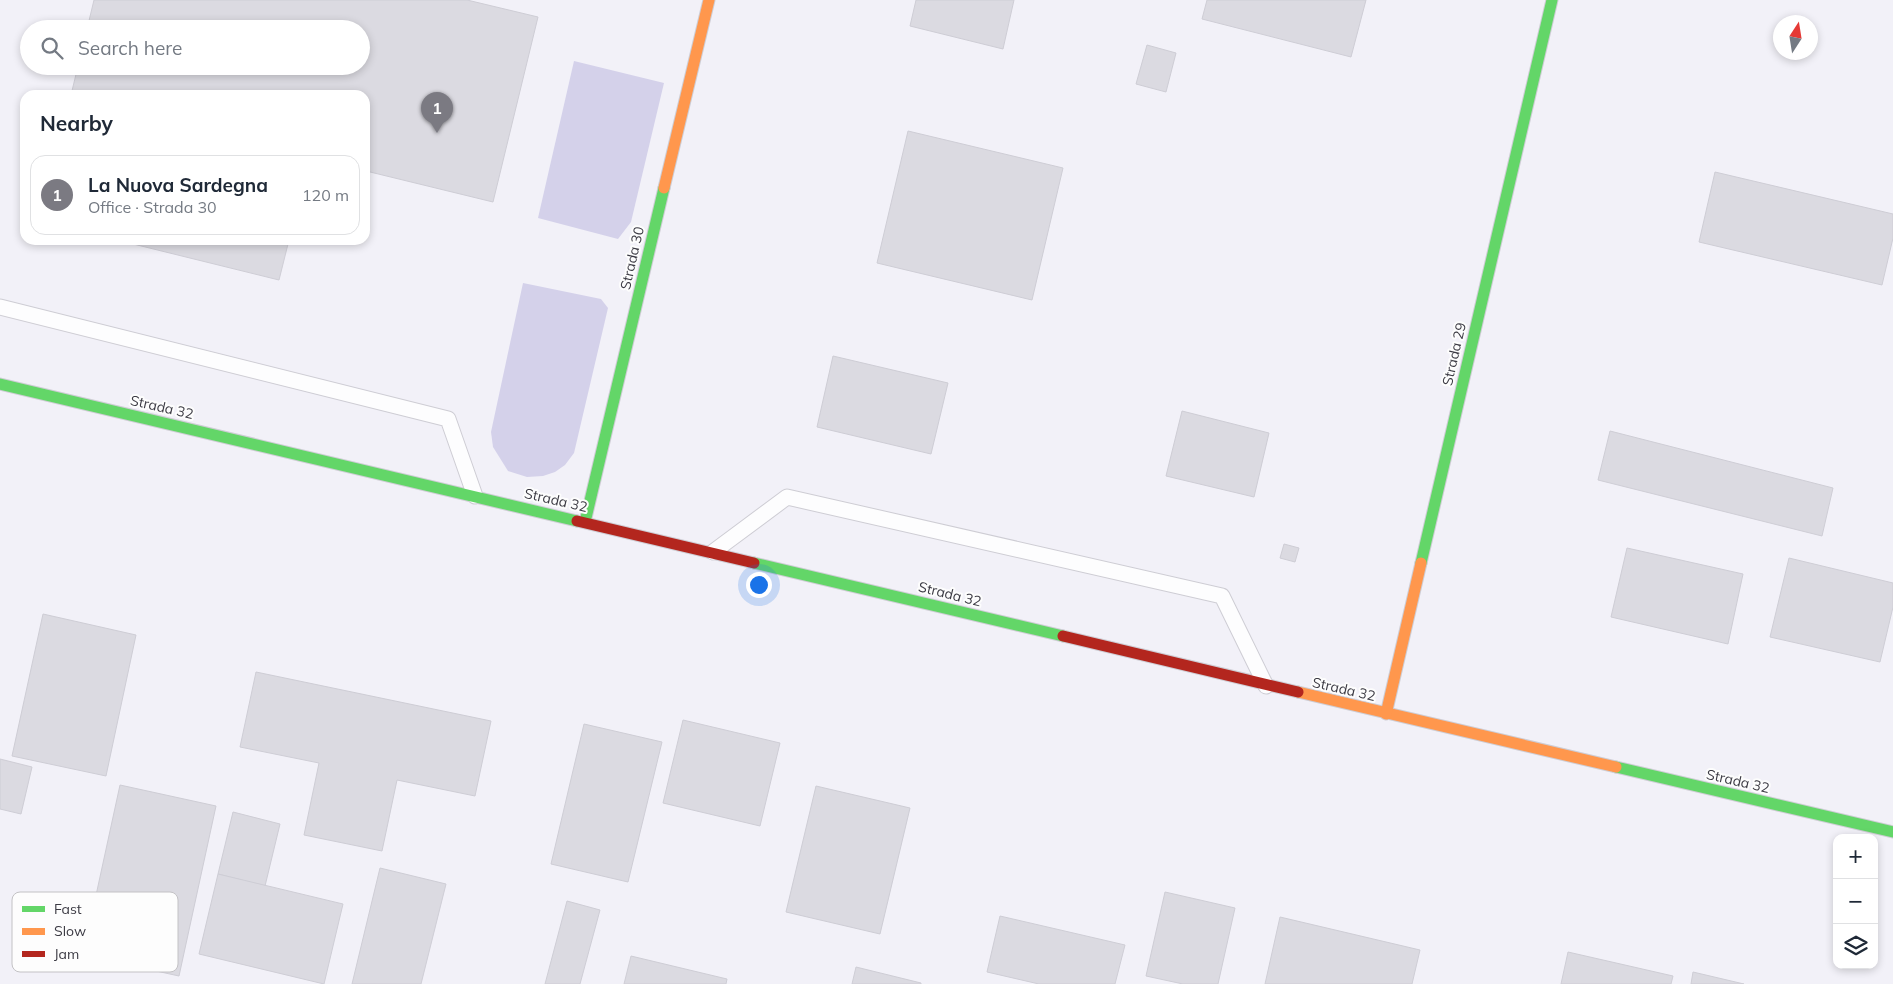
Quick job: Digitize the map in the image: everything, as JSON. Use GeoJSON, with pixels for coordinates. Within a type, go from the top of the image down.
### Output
{"type":"FeatureCollection","features":[{"type":"Feature","properties":{"kind":"street","name":"Strada 30"},"geometry":{"type":"LineString","coordinates":[[584,522],[709,0]]}},
{"type":"Feature","properties":{"kind":"street","name":"Strada 29"},"geometry":{"type":"LineString","coordinates":[[1386,714],[1552,0]]}},
{"type":"Feature","properties":{"kind":"street","name":"Strada 32"},"geometry":{"type":"LineString","coordinates":[[0,384],[713,552],[1266,686],[1893,832]]}},
{"type":"Feature","properties":{"kind":"lane"},"geometry":{"type":"LineString","coordinates":[[0,307],[448,419],[475,496]]}},
{"type":"Feature","properties":{"kind":"lane"},"geometry":{"type":"LineString","coordinates":[[713,552],[788,497],[1222,596],[1266,686]]}},
{"type":"Feature","properties":{"kind":"shaded area"},"geometry":{"type":"Polygon","coordinates":[[[574,61],[664,83],[631,222],[618,239],[538,218],[574,61]]]}},
{"type":"Feature","properties":{"kind":"shaded area"},"geometry":{"type":"Polygon","coordinates":[[[523,283],[601,299],[608,308],[574,453],[565,465],[555,472],[543,476],[527,477],[508,471],[493,447],[491,432],[523,283]]]}},
{"type":"Feature","properties":{"kind":"building"},"geometry":{"type":"Polygon","coordinates":[[[94,0],[467,0],[538,17],[493,202],[370,172],[370,90],[72,90],[76,75],[370,75],[370,20],[89,20],[94,0]]]}},
{"type":"Feature","properties":{"kind":"building"},"geometry":{"type":"Polygon","coordinates":[[[916,0],[1014,0],[1003,49],[910,26],[916,0]]]}},
{"type":"Feature","properties":{"kind":"building"},"geometry":{"type":"Polygon","coordinates":[[[1207,0],[1366,0],[1351,57],[1202,19],[1207,0]]]}},
{"type":"Feature","properties":{"kind":"building"},"geometry":{"type":"Polygon","coordinates":[[[1147,45],[1176,53],[1166,92],[1136,84],[1147,45]]]}},
{"type":"Feature","properties":{"kind":"building"},"geometry":{"type":"Polygon","coordinates":[[[908,131],[1063,168],[1032,300],[877,263],[908,131]]]}},
{"type":"Feature","properties":{"kind":"building"},"geometry":{"type":"Polygon","coordinates":[[[1715,172],[1893,214],[1893,238],[1882,285],[1699,242],[1715,172]]]}},
{"type":"Feature","properties":{"kind":"building"},"geometry":{"type":"Polygon","coordinates":[[[137,245],[288,245],[279,280],[137,245]]]}},
{"type":"Feature","properties":{"kind":"building"},"geometry":{"type":"Polygon","coordinates":[[[833,356],[948,383],[931,454],[817,427],[833,356]]]}},
{"type":"Feature","properties":{"kind":"building"},"geometry":{"type":"Polygon","coordinates":[[[1182,411],[1269,433],[1254,497],[1166,476],[1182,411]]]}},
{"type":"Feature","properties":{"kind":"building"},"geometry":{"type":"Polygon","coordinates":[[[1610,431],[1833,488],[1822,536],[1598,480],[1610,431]]]}},
{"type":"Feature","properties":{"kind":"building"},"geometry":{"type":"Polygon","coordinates":[[[1284,544],[1299,548],[1295,562],[1280,558],[1284,544]]]}},
{"type":"Feature","properties":{"kind":"building"},"geometry":{"type":"Polygon","coordinates":[[[1627,548],[1743,574],[1728,644],[1611,617],[1627,548]]]}},
{"type":"Feature","properties":{"kind":"building"},"geometry":{"type":"Polygon","coordinates":[[[1789,558],[1893,583],[1893,607],[1880,662],[1770,637],[1789,558]]]}},
{"type":"Feature","properties":{"kind":"building"},"geometry":{"type":"Polygon","coordinates":[[[43,614],[136,635],[106,776],[12,756],[43,614]]]}},
{"type":"Feature","properties":{"kind":"building"},"geometry":{"type":"Polygon","coordinates":[[[256,672],[491,721],[475,796],[397,780],[382,851],[304,835],[319,763],[240,747],[256,672]]]}},
{"type":"Feature","properties":{"kind":"building"},"geometry":{"type":"Polygon","coordinates":[[[683,720],[780,743],[760,826],[663,803],[683,720]]]}},
{"type":"Feature","properties":{"kind":"building"},"geometry":{"type":"Polygon","coordinates":[[[584,724],[662,742],[628,882],[551,864],[584,724]]]}},
{"type":"Feature","properties":{"kind":"building"},"geometry":{"type":"Polygon","coordinates":[[[0,759],[32,767],[21,814],[0,809],[0,759]]]}},
{"type":"Feature","properties":{"kind":"building"},"geometry":{"type":"Polygon","coordinates":[[[120,785],[216,806],[179,976],[161,972],[178,972],[178,892],[97,892],[120,785]]]}},
{"type":"Feature","properties":{"kind":"building"},"geometry":{"type":"Polygon","coordinates":[[[816,786],[910,808],[880,934],[786,912],[816,786]]]}},
{"type":"Feature","properties":{"kind":"building"},"geometry":{"type":"Polygon","coordinates":[[[233,812],[280,824],[265,886],[218,874],[233,812]]]}},
{"type":"Feature","properties":{"kind":"building"},"geometry":{"type":"Polygon","coordinates":[[[380,868],[446,884],[421,984],[352,984],[380,868]]]}},
{"type":"Feature","properties":{"kind":"building"},"geometry":{"type":"Polygon","coordinates":[[[218,874],[343,904],[324,984],[199,954],[218,874]]]}},
{"type":"Feature","properties":{"kind":"building"},"geometry":{"type":"Polygon","coordinates":[[[1165,892],[1235,908],[1218,984],[1183,984],[1146,976],[1165,892]]]}},
{"type":"Feature","properties":{"kind":"building"},"geometry":{"type":"Polygon","coordinates":[[[567,901],[600,910],[580,984],[545,984],[567,901]]]}},
{"type":"Feature","properties":{"kind":"building"},"geometry":{"type":"Polygon","coordinates":[[[1000,916],[1125,945],[1115,984],[1039,984],[987,972],[1000,916]]]}},
{"type":"Feature","properties":{"kind":"building"},"geometry":{"type":"Polygon","coordinates":[[[1280,917],[1420,950],[1412,984],[1265,984],[1280,917]]]}},
{"type":"Feature","properties":{"kind":"building"},"geometry":{"type":"Polygon","coordinates":[[[1568,952],[1673,976],[1671,984],[1561,984],[1568,952]]]}},
{"type":"Feature","properties":{"kind":"building"},"geometry":{"type":"Polygon","coordinates":[[[631,956],[727,979],[726,984],[624,984],[631,956]]]}},
{"type":"Feature","properties":{"kind":"building"},"geometry":{"type":"Polygon","coordinates":[[[856,967],[921,983],[921,984],[852,984],[856,967]]]}},
{"type":"Feature","properties":{"kind":"building"},"geometry":{"type":"Polygon","coordinates":[[[1693,972],[1744,984],[1691,984],[1693,972]]]}},
{"type":"Feature","properties":{"kind":"traffic: fast"},"geometry":{"type":"LineString","coordinates":[[1421,563],[1552,0]]}},
{"type":"Feature","properties":{"kind":"traffic: fast"},"geometry":{"type":"LineString","coordinates":[[585,522],[664,188]]}},
{"type":"Feature","properties":{"kind":"traffic: fast"},"geometry":{"type":"LineString","coordinates":[[0,384],[577,521]]}},
{"type":"Feature","properties":{"kind":"traffic: fast"},"geometry":{"type":"LineString","coordinates":[[754,563],[1063,636]]}},
{"type":"Feature","properties":{"kind":"traffic: fast"},"geometry":{"type":"LineString","coordinates":[[1616,767],[1893,832]]}},
{"type":"Feature","properties":{"kind":"traffic: slow"},"geometry":{"type":"LineString","coordinates":[[664,188],[709,0]]}},
{"type":"Feature","properties":{"kind":"traffic: slow"},"geometry":{"type":"LineString","coordinates":[[1386,714],[1421,563]]}},
{"type":"Feature","properties":{"kind":"traffic: slow"},"geometry":{"type":"LineString","coordinates":[[1298,692],[1616,767]]}},
{"type":"Feature","properties":{"kind":"traffic: jam"},"geometry":{"type":"LineString","coordinates":[[577,521],[754,563]]}},
{"type":"Feature","properties":{"kind":"traffic: jam"},"geometry":{"type":"LineString","coordinates":[[1063,636],[1298,692]]}},
{"type":"Feature","properties":{"kind":"place","name":"La Nuova Sardegna"},"geometry":{"type":"Point","coordinates":[437,133]}}]}
